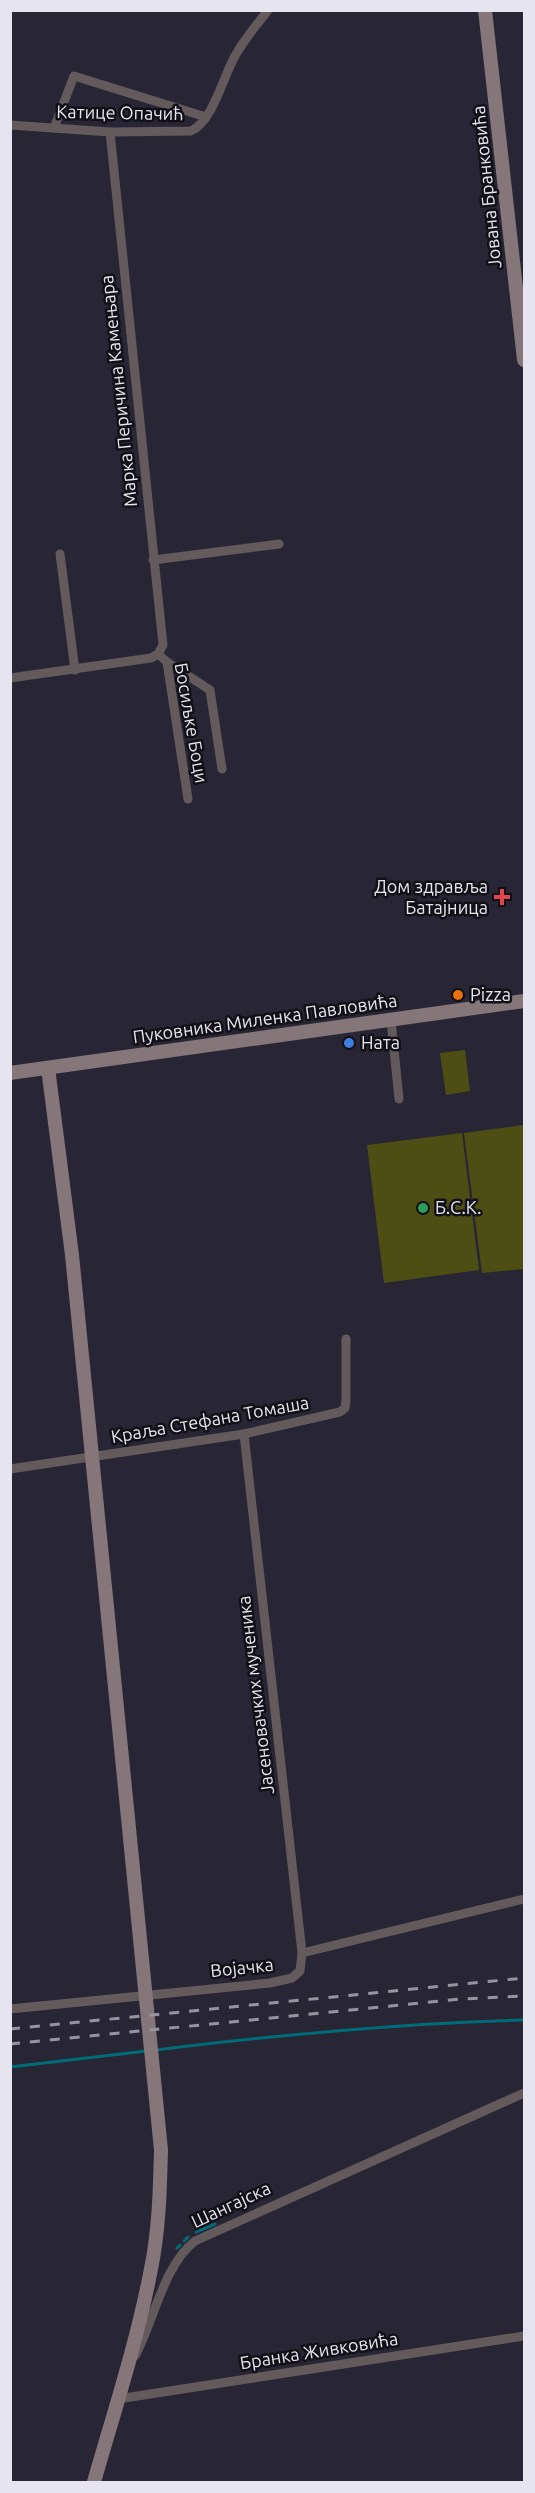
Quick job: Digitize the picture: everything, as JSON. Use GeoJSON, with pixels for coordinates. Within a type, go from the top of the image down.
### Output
{"type":"FeatureCollection","features":[{"type":"Feature","properties":{"kind":"main road","name":"Јована Бранковића"},"geometry":{"type":"LineString","coordinates":[[485,10],[525,360]]}},
{"type":"Feature","properties":{"kind":"main road","name":"Пуковника Миленка Павловића"},"geometry":{"type":"LineString","coordinates":[[10,1073],[525,1001]]}},
{"type":"Feature","properties":{"kind":"main road"},"geometry":{"type":"LineString","coordinates":[[48,1068],[72,1255],[129,1845],[159,2113],[161,2150],[152,2268],[125,2374]]}},
{"type":"Feature","properties":{"kind":"main road","name":"Шангајска"},"geometry":{"type":"LineString","coordinates":[[94,2482],[125,2374]]}},
{"type":"Feature","properties":{"kind":"street","name":"Катице Опачић"},"geometry":{"type":"LineString","coordinates":[[10,125],[110,132],[186,132],[195,129],[206,117],[233,58],[268,10]]}},
{"type":"Feature","properties":{"kind":"street"},"geometry":{"type":"LineString","coordinates":[[54,128],[74,76],[206,117]]}},
{"type":"Feature","properties":{"kind":"street","name":"Марка Перичина Камењара"},"geometry":{"type":"LineString","coordinates":[[110,132],[160,650]]}},
{"type":"Feature","properties":{"kind":"street"},"geometry":{"type":"LineString","coordinates":[[153,560],[279,544]]}},
{"type":"Feature","properties":{"kind":"street"},"geometry":{"type":"LineString","coordinates":[[60,554],[75,670]]}},
{"type":"Feature","properties":{"kind":"street"},"geometry":{"type":"LineString","coordinates":[[10,678],[151,658],[160,650]]}},
{"type":"Feature","properties":{"kind":"street","name":"Босиљке Боци"},"geometry":{"type":"LineString","coordinates":[[160,650],[166,662],[188,799]]}},
{"type":"Feature","properties":{"kind":"street"},"geometry":{"type":"LineString","coordinates":[[166,662],[210,690],[222,769]]}},
{"type":"Feature","properties":{"kind":"street"},"geometry":{"type":"LineString","coordinates":[[391,1020],[399,1099]]}},
{"type":"Feature","properties":{"kind":"street","name":"Краља Стефана Томаша"},"geometry":{"type":"LineString","coordinates":[[10,1469],[244,1434],[340,1412],[345,1408],[346,1400],[346,1339]]}},
{"type":"Feature","properties":{"kind":"street","name":"Јасеновачких мученика"},"geometry":{"type":"LineString","coordinates":[[244,1434],[302,1953]]}},
{"type":"Feature","properties":{"kind":"street"},"geometry":{"type":"LineString","coordinates":[[302,1953],[525,1899]]}},
{"type":"Feature","properties":{"kind":"street","name":"Војачка"},"geometry":{"type":"LineString","coordinates":[[10,2009],[277,1981],[292,1978],[298,1973],[302,1953]]}},
{"type":"Feature","properties":{"kind":"street","name":"Шангајска"},"geometry":{"type":"LineString","coordinates":[[125,2374],[138,2351],[176,2264],[185,2249],[195,2241],[525,2093]]}},
{"type":"Feature","properties":{"kind":"street","name":"Бранка Живковића"},"geometry":{"type":"LineString","coordinates":[[118,2399],[525,2336]]}},
{"type":"Feature","properties":{"kind":"shaded area"},"geometry":{"type":"Polygon","coordinates":[[[465,1050],[470,1091],[446,1095],[440,1053],[465,1050]]]}},
{"type":"Feature","properties":{"kind":"shaded area"},"geometry":{"type":"Polygon","coordinates":[[[524,1125],[524,1269],[482,1273],[464,1133],[524,1125]]]}},
{"type":"Feature","properties":{"kind":"shaded area","name":"Б.С.К."},"geometry":{"type":"Polygon","coordinates":[[[462,1133],[479,1270],[384,1283],[367,1145],[462,1133]]]}},
{"type":"Feature","properties":{"kind":"waterway"},"geometry":{"type":"LineString","coordinates":[[156,2050],[340,2030],[524,2020]]}},
{"type":"Feature","properties":{"kind":"waterway"},"geometry":{"type":"LineString","coordinates":[[10,2067],[146,2051]]}},
{"type":"Feature","properties":{"kind":"waterway"},"geometry":{"type":"LineString","coordinates":[[196,2232],[215,2224]]}},
{"type":"Feature","properties":{"kind":"waterway"},"geometry":{"type":"LineString","coordinates":[[184,2241],[188,2237]]}},
{"type":"Feature","properties":{"kind":"waterway"},"geometry":{"type":"LineString","coordinates":[[177,2248],[180,2245]]}},
{"type":"Feature","properties":{"kind":"railway"},"geometry":{"type":"LineString","coordinates":[[10,2029],[524,1978]]}},
{"type":"Feature","properties":{"kind":"railway"},"geometry":{"type":"LineString","coordinates":[[10,2044],[461,1999],[524,1996]]}},
{"type":"Feature","properties":{"kind":"place","name":"Дом здравља Батајница"},"geometry":{"type":"Point","coordinates":[502,897]}},
{"type":"Feature","properties":{"kind":"place","name":"Pizza"},"geometry":{"type":"Point","coordinates":[458,995]}},
{"type":"Feature","properties":{"kind":"place","name":"Ната"},"geometry":{"type":"Point","coordinates":[349,1043]}},
{"type":"Feature","properties":{"kind":"place","name":"Б.С.К."},"geometry":{"type":"Point","coordinates":[423,1208]}}]}
